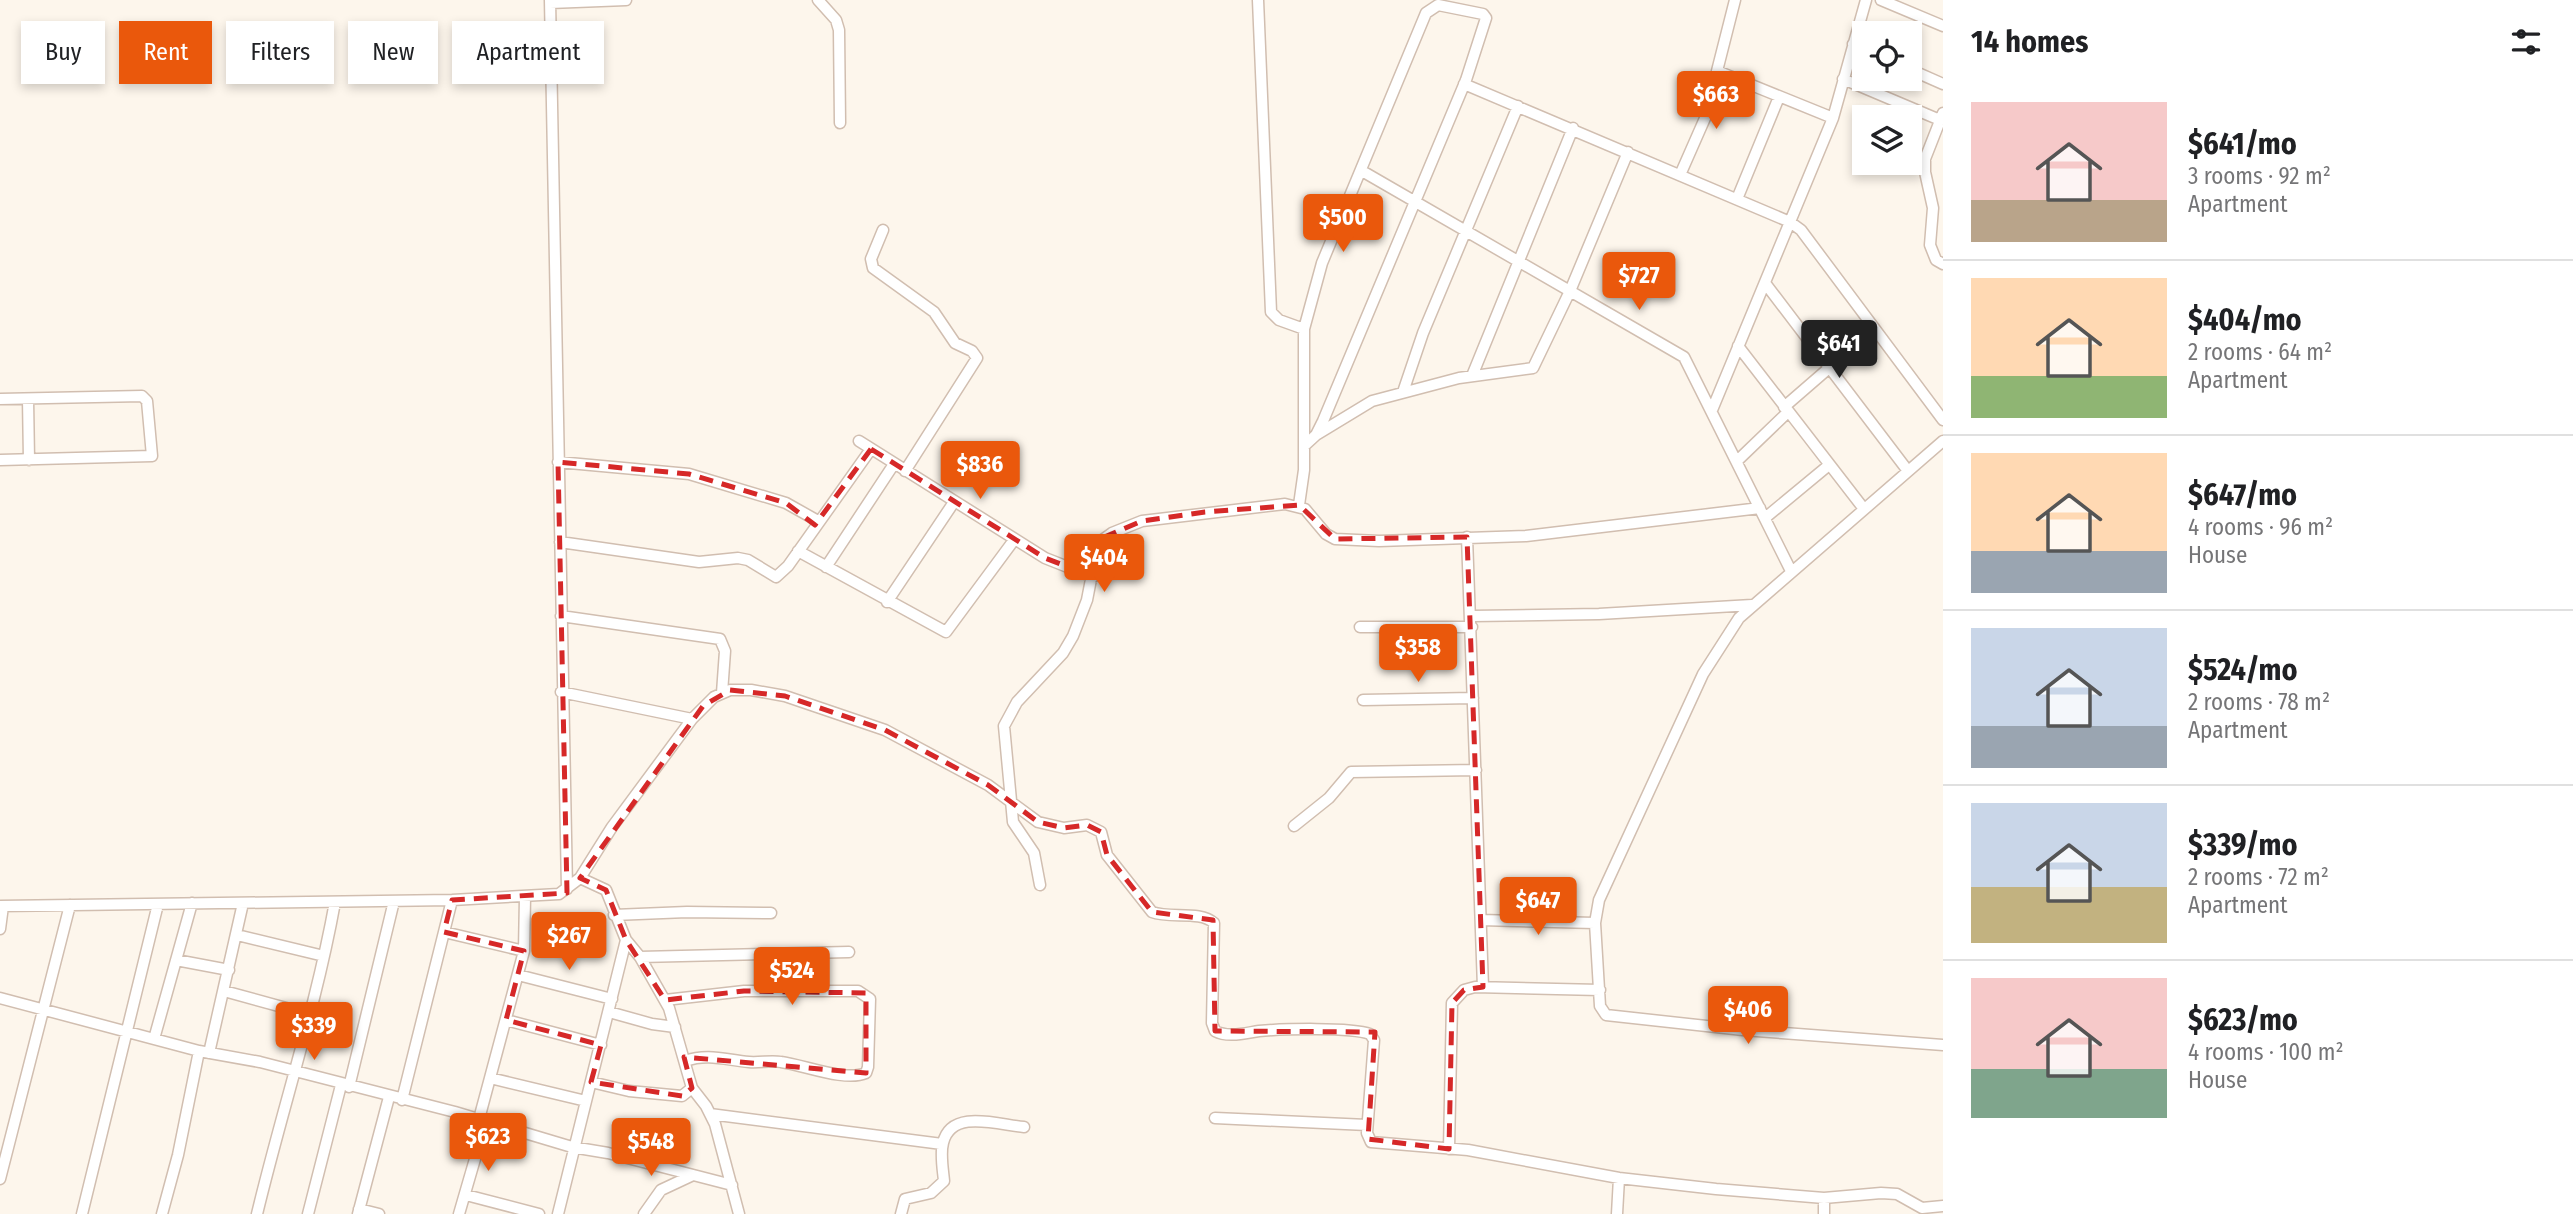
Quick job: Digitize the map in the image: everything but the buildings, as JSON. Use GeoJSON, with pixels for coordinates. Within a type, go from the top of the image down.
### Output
{"type":"FeatureCollection","features":[{"type":"Feature","properties":{"kind":"street"},"geometry":{"type":"LineString","coordinates":[[567,889],[561,692],[550,1],[626,0]]}},
{"type":"Feature","properties":{"kind":"street"},"geometry":{"type":"LineString","coordinates":[[818,0],[836,20],[839,30],[840,123]]}},
{"type":"Feature","properties":{"kind":"street"},"geometry":{"type":"LineString","coordinates":[[1258,0],[1271,312],[1279,320],[1304,329]]}},
{"type":"Feature","properties":{"kind":"street"},"geometry":{"type":"LineString","coordinates":[[1735,0],[1716,68],[1724,75],[1833,118]]}},
{"type":"Feature","properties":{"kind":"street"},"geometry":{"type":"LineString","coordinates":[[1860,21],[1866,0]]}},
{"type":"Feature","properties":{"kind":"street"},"geometry":{"type":"LineString","coordinates":[[1881,0],[1943,26]]}},
{"type":"Feature","properties":{"kind":"street"},"geometry":{"type":"LineString","coordinates":[[1316,435],[1486,28],[1486,18],[1475,11],[1431,7],[1426,13],[1322,263],[1304,329],[1304,446],[1299,505],[1326,534],[1335,539],[1379,541],[1526,536],[1762,513],[1829,464]]}},
{"type":"Feature","properties":{"kind":"street"},"geometry":{"type":"LineString","coordinates":[[1712,410],[1833,118],[1852,48]]}},
{"type":"Feature","properties":{"kind":"street"},"geometry":{"type":"LineString","coordinates":[[1922,74],[1943,83]]}},
{"type":"Feature","properties":{"kind":"street"},"geometry":{"type":"LineString","coordinates":[[1680,175],[1724,75]]}},
{"type":"Feature","properties":{"kind":"street"},"geometry":{"type":"LineString","coordinates":[[1843,79],[1942,116],[1925,159],[1925,172],[1933,208],[1930,245],[1936,260],[1943,264]]}},
{"type":"Feature","properties":{"kind":"street"},"geometry":{"type":"LineString","coordinates":[[1464,84],[1790,222],[1801,230],[1943,421]]}},
{"type":"Feature","properties":{"kind":"street"},"geometry":{"type":"LineString","coordinates":[[1737,199],[1779,97]]}},
{"type":"Feature","properties":{"kind":"street"},"geometry":{"type":"LineString","coordinates":[[1402,392],[1518,106]]}},
{"type":"Feature","properties":{"kind":"street"},"geometry":{"type":"LineString","coordinates":[[1472,376],[1573,128]]}},
{"type":"Feature","properties":{"kind":"street"},"geometry":{"type":"LineString","coordinates":[[1304,446],[1360,405],[1472,376],[1533,368],[1570,291],[1628,152]]}},
{"type":"Feature","properties":{"kind":"street"},"geometry":{"type":"LineString","coordinates":[[1362,171],[1684,357],[1791,571]]}},
{"type":"Feature","properties":{"kind":"street"},"geometry":{"type":"LineString","coordinates":[[883,230],[871,258],[873,268],[933,312],[955,343],[972,351],[977,358],[905,471]]}},
{"type":"Feature","properties":{"kind":"street"},"geometry":{"type":"LineString","coordinates":[[1765,283],[1908,471]]}},
{"type":"Feature","properties":{"kind":"street"},"geometry":{"type":"LineString","coordinates":[[1737,461],[1786,410],[1874,329]]}},
{"type":"Feature","properties":{"kind":"street"},"geometry":{"type":"LineString","coordinates":[[1738,346],[1864,509]]}},
{"type":"Feature","properties":{"kind":"street"},"geometry":{"type":"LineString","coordinates":[[0,399],[142,396],[147,401],[152,456],[0,460]]}},
{"type":"Feature","properties":{"kind":"street"},"geometry":{"type":"LineString","coordinates":[[28,399],[29,460]]}},
{"type":"Feature","properties":{"kind":"street"},"geometry":{"type":"LineString","coordinates":[[859,441],[1014,540],[1045,558],[1093,577]]}},
{"type":"Feature","properties":{"kind":"street"},"geometry":{"type":"LineString","coordinates":[[1943,441],[1752,605],[1730,630],[1703,674],[1673,735],[1599,900],[1595,923],[1601,1011],[1617,1017],[1943,1045]]}},
{"type":"Feature","properties":{"kind":"street"},"geometry":{"type":"LineString","coordinates":[[560,542],[699,562],[738,558],[748,560],[776,577],[798,551],[871,449]]}},
{"type":"Feature","properties":{"kind":"street"},"geometry":{"type":"LineString","coordinates":[[558,462],[689,474],[786,503],[803,515],[818,521]]}},
{"type":"Feature","properties":{"kind":"street"},"geometry":{"type":"LineString","coordinates":[[825,567],[894,464]]}},
{"type":"Feature","properties":{"kind":"street"},"geometry":{"type":"LineString","coordinates":[[887,601],[954,502]]}},
{"type":"Feature","properties":{"kind":"street"},"geometry":{"type":"LineString","coordinates":[[1040,885],[1034,853],[1013,822],[1004,749],[1006,716],[1038,677],[1063,653],[1087,600],[1098,543],[1112,533],[1142,521],[1205,512],[1299,505]]}},
{"type":"Feature","properties":{"kind":"street"},"geometry":{"type":"LineString","coordinates":[[803,515],[809,534]]}},
{"type":"Feature","properties":{"kind":"street"},"geometry":{"type":"LineString","coordinates":[[1467,537],[1483,987]]}},
{"type":"Feature","properties":{"kind":"street"},"geometry":{"type":"LineString","coordinates":[[798,551],[946,632],[1014,540]]}},
{"type":"Feature","properties":{"kind":"street"},"geometry":{"type":"LineString","coordinates":[[1360,627],[1752,605]]}},
{"type":"Feature","properties":{"kind":"street"},"geometry":{"type":"LineString","coordinates":[[561,616],[720,639],[724,651],[722,693]]}},
{"type":"Feature","properties":{"kind":"street"},"geometry":{"type":"LineString","coordinates":[[0,929],[1,906],[452,900],[559,894],[580,878],[612,827],[692,719],[722,693],[730,690],[751,690],[785,696],[885,730],[988,785],[1047,825],[1074,828],[1087,825],[1101,832],[1107,855],[1152,912],[1202,917],[1213,923],[1212,1023],[1219,1034],[1343,1031],[1370,1034],[1374,1040],[1368,1139],[1378,1144],[1449,1149],[1619,1178],[1824,1198],[1897,1194],[1922,1208],[1943,1206]]}},
{"type":"Feature","properties":{"kind":"street"},"geometry":{"type":"LineString","coordinates":[[561,692],[692,719]]}},
{"type":"Feature","properties":{"kind":"street"},"geometry":{"type":"LineString","coordinates":[[1363,700],[1473,698]]}},
{"type":"Feature","properties":{"kind":"street"},"geometry":{"type":"LineString","coordinates":[[1294,826],[1329,799],[1351,772],[1476,770]]}},
{"type":"Feature","properties":{"kind":"street"},"geometry":{"type":"LineString","coordinates":[[580,878],[606,890],[626,940],[640,957],[648,976],[665,1000],[692,1088],[710,1114],[739,1214]]}},
{"type":"Feature","properties":{"kind":"street"},"geometry":{"type":"LineString","coordinates":[[459,1214],[466,1195],[490,1078],[524,951],[525,897]]}},
{"type":"Feature","properties":{"kind":"street"},"geometry":{"type":"LineString","coordinates":[[402,1100],[452,900]]}},
{"type":"Feature","properties":{"kind":"street"},"geometry":{"type":"LineString","coordinates":[[308,1214],[394,901]]}},
{"type":"Feature","properties":{"kind":"street"},"geometry":{"type":"LineString","coordinates":[[257,1214],[278,1127],[296,1072],[335,902]]}},
{"type":"Feature","properties":{"kind":"street"},"geometry":{"type":"LineString","coordinates":[[162,1214],[204,1052],[224,991],[243,903]]}},
{"type":"Feature","properties":{"kind":"street"},"geometry":{"type":"LineString","coordinates":[[82,1214],[125,1031],[159,904]]}},
{"type":"Feature","properties":{"kind":"street"},"geometry":{"type":"LineString","coordinates":[[154,1039],[191,904]]}},
{"type":"Feature","properties":{"kind":"street"},"geometry":{"type":"LineString","coordinates":[[0,1179],[70,905]]}},
{"type":"Feature","properties":{"kind":"street"},"geometry":{"type":"LineString","coordinates":[[614,915],[771,913]]}},
{"type":"Feature","properties":{"kind":"street"},"geometry":{"type":"LineString","coordinates":[[1481,920],[1595,923]]}},
{"type":"Feature","properties":{"kind":"street"},"geometry":{"type":"LineString","coordinates":[[444,932],[524,951]]}},
{"type":"Feature","properties":{"kind":"street"},"geometry":{"type":"LineString","coordinates":[[237,934],[324,956]]}},
{"type":"Feature","properties":{"kind":"street"},"geometry":{"type":"LineString","coordinates":[[558,1214],[572,1147],[601,1045],[626,940]]}},
{"type":"Feature","properties":{"kind":"street"},"geometry":{"type":"LineString","coordinates":[[640,957],[849,952]]}},
{"type":"Feature","properties":{"kind":"street"},"geometry":{"type":"LineString","coordinates":[[176,960],[229,970]]}},
{"type":"Feature","properties":{"kind":"street"},"geometry":{"type":"LineString","coordinates":[[518,975],[612,999]]}},
{"type":"Feature","properties":{"kind":"street"},"geometry":{"type":"LineString","coordinates":[[1449,1149],[1452,1003],[1464,990],[1483,987],[1600,990]]}},
{"type":"Feature","properties":{"kind":"street"},"geometry":{"type":"LineString","coordinates":[[224,991],[308,1014]]}},
{"type":"Feature","properties":{"kind":"street"},"geometry":{"type":"LineString","coordinates":[[665,1000],[744,991],[858,991],[870,999],[866,1073],[860,1075],[823,1072],[780,1061],[752,1062],[709,1057],[685,1061]]}},
{"type":"Feature","properties":{"kind":"street"},"geometry":{"type":"LineString","coordinates":[[0,998],[204,1052],[260,1062],[482,1120],[572,1147],[608,1153],[732,1185]]}},
{"type":"Feature","properties":{"kind":"street"},"geometry":{"type":"LineString","coordinates":[[609,1012],[652,1024],[675,1027]]}},
{"type":"Feature","properties":{"kind":"street"},"geometry":{"type":"LineString","coordinates":[[506,1020],[601,1045]]}},
{"type":"Feature","properties":{"kind":"street"},"geometry":{"type":"LineString","coordinates":[[490,1078],[586,1101]]}},
{"type":"Feature","properties":{"kind":"street"},"geometry":{"type":"LineString","coordinates":[[591,1082],[661,1096],[682,1097],[692,1088]]}},
{"type":"Feature","properties":{"kind":"street"},"geometry":{"type":"LineString","coordinates":[[379,1214],[359,1211],[389,1097]]}},
{"type":"Feature","properties":{"kind":"street"},"geometry":{"type":"LineString","coordinates":[[710,1114],[942,1144]]}},
{"type":"Feature","properties":{"kind":"street"},"geometry":{"type":"LineString","coordinates":[[1215,1118],[1367,1125]]}},
{"type":"Feature","properties":{"kind":"street"},"geometry":{"type":"LineString","coordinates":[[901,1214],[905,1199],[931,1194],[944,1181],[942,1144],[948,1131],[965,1121],[1024,1127]]}},
{"type":"Feature","properties":{"kind":"street"},"geometry":{"type":"LineString","coordinates":[[647,1213],[661,1190],[693,1175]]}},
{"type":"Feature","properties":{"kind":"street"},"geometry":{"type":"LineString","coordinates":[[1617,1214],[1619,1178]]}},
{"type":"Feature","properties":{"kind":"street"},"geometry":{"type":"LineString","coordinates":[[466,1195],[539,1214]]}},
{"type":"Feature","properties":{"kind":"street"},"geometry":{"type":"LineString","coordinates":[[1824,1198],[1824,1214]]}},
{"type":"Feature","properties":{"kind":"highlighted area"},"geometry":{"type":"Polygon","coordinates":[[[871,449],[1045,558],[1094,577],[1102,538],[1142,521],[1205,512],[1299,505],[1335,539],[1467,537],[1483,987],[1464,990],[1452,1003],[1449,1149],[1368,1139],[1375,1032],[1215,1031],[1213,920],[1152,912],[1107,855],[1101,832],[1087,825],[1064,828],[1038,822],[988,785],[885,730],[785,696],[730,690],[703,706],[580,878],[606,890],[626,940],[665,1000],[744,991],[866,993],[866,1073],[684,1057],[692,1088],[682,1096],[591,1082],[601,1045],[506,1020],[524,951],[444,932],[452,900],[567,893],[558,462],[689,474],[786,503],[815,525],[871,449]]]}}]}
